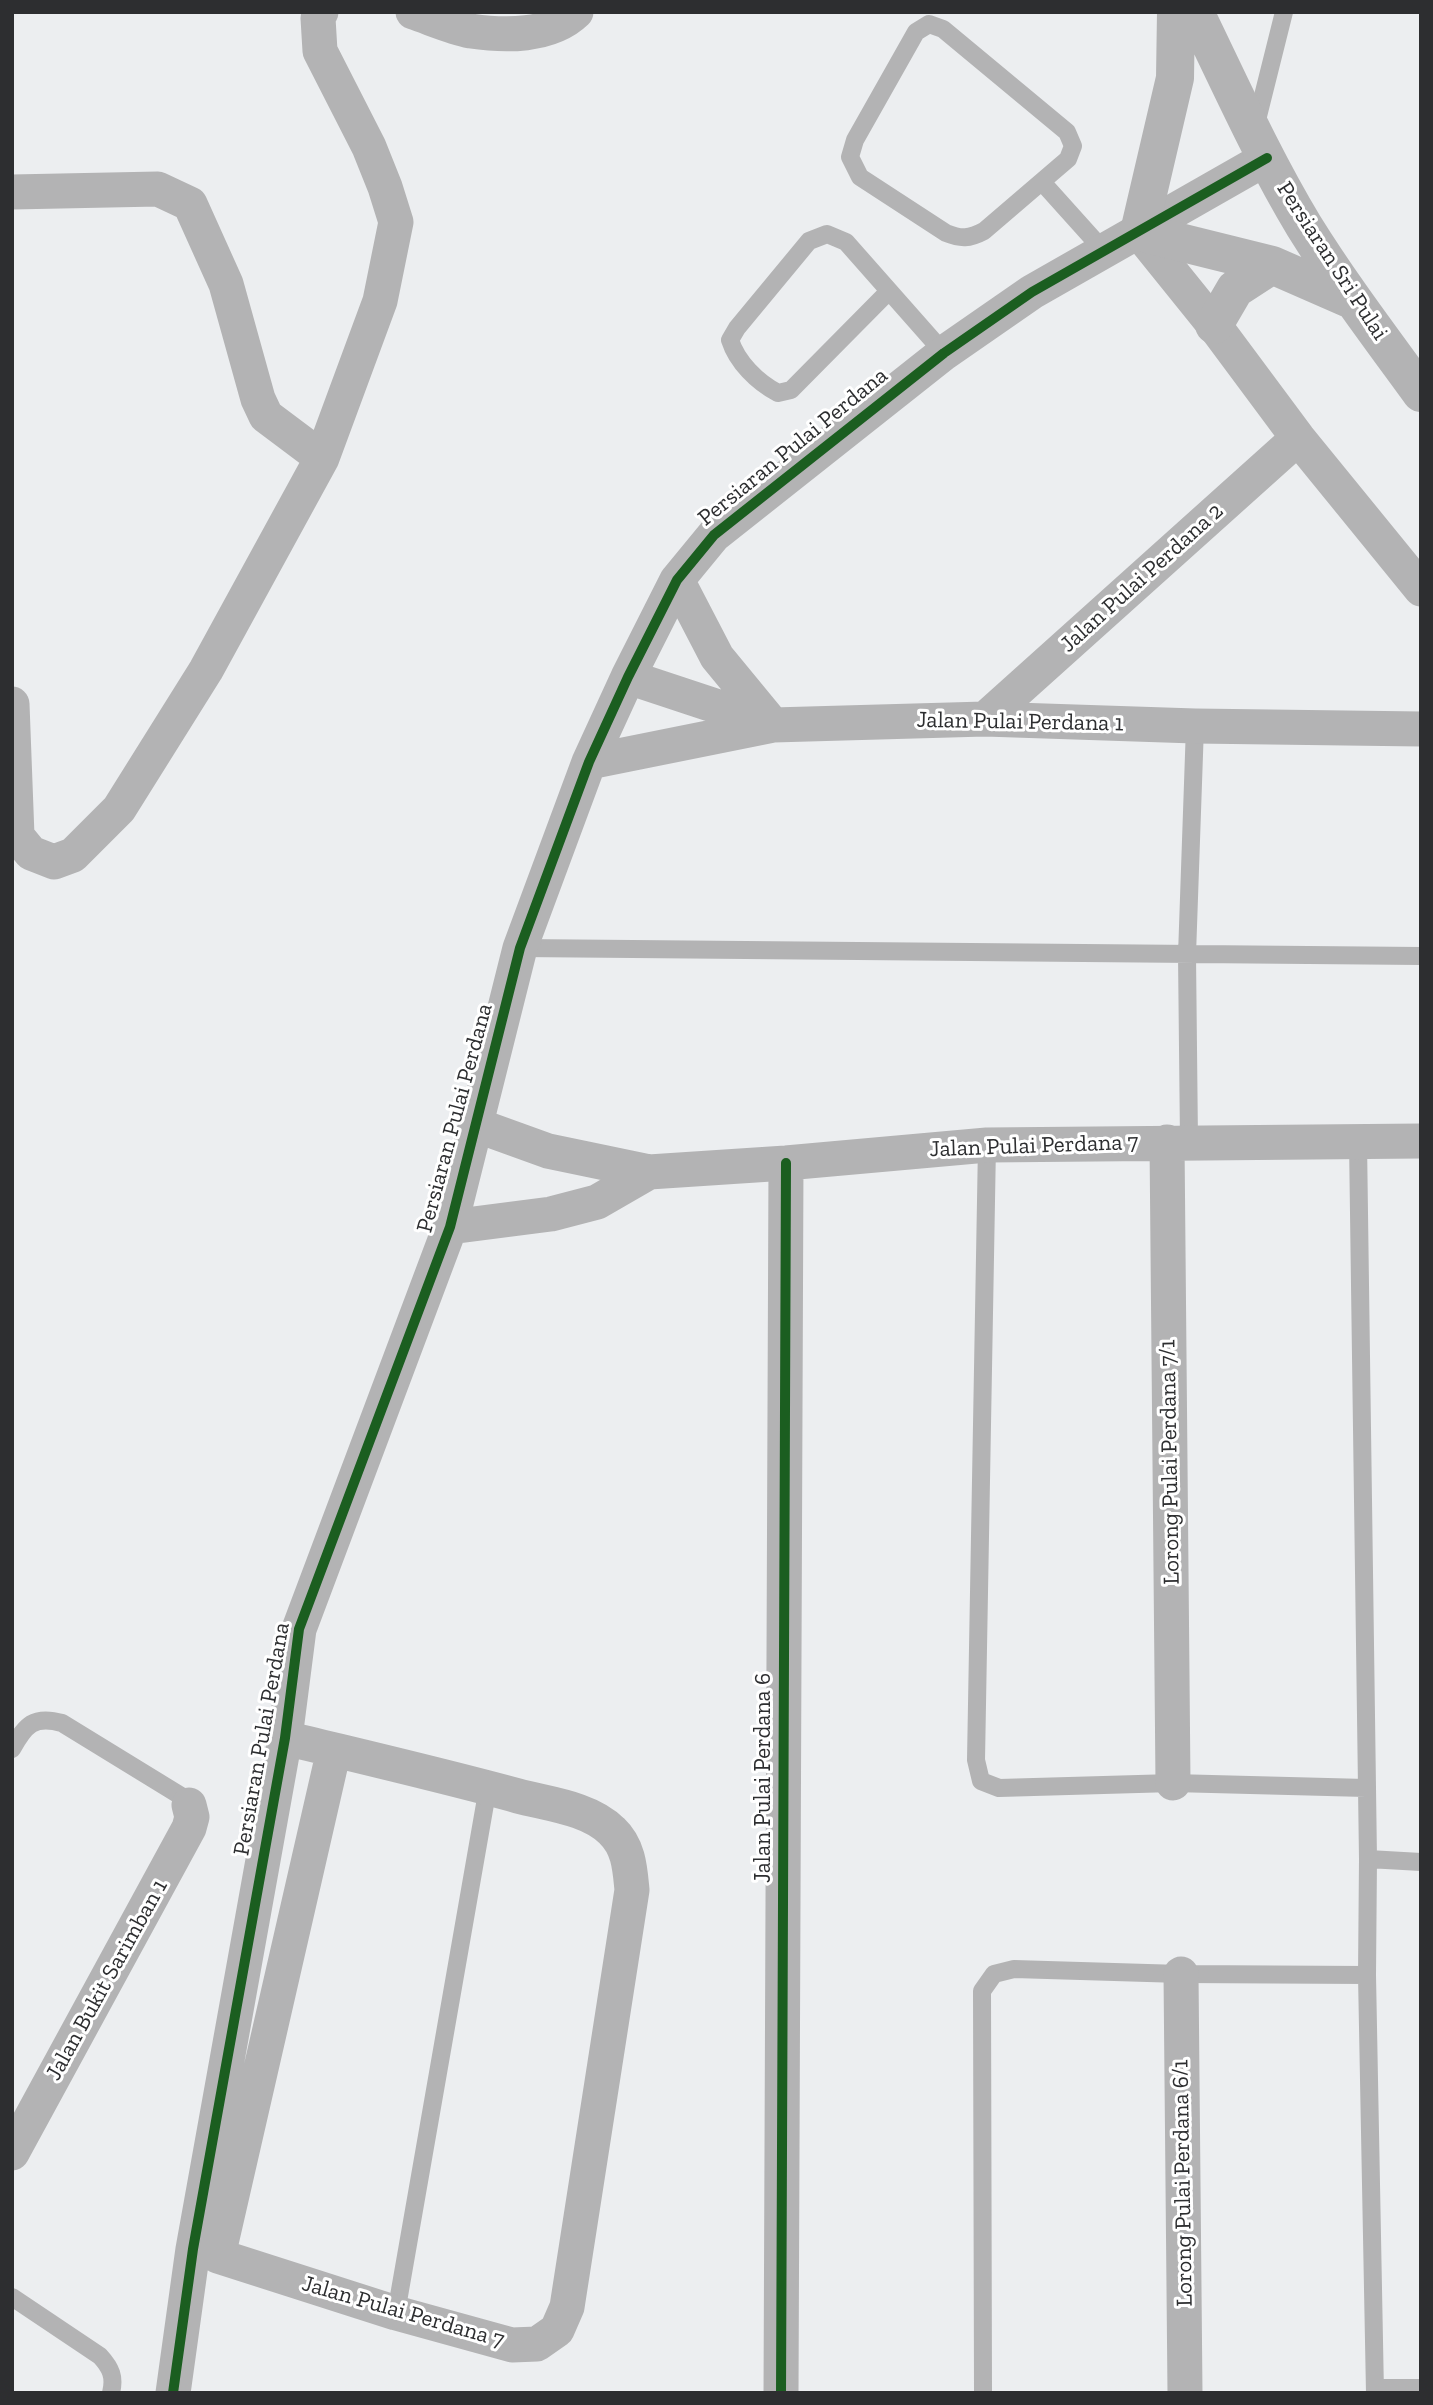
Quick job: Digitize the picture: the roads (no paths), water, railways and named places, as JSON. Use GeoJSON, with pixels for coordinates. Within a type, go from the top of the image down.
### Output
{"type":"FeatureCollection","features":[{"type":"Feature","properties":{"kind":"street"},"geometry":{"type":"LineString","coordinates":[[12,704],[17,836],[31,853],[54,862],[73,855],[119,809],[206,670],[322,458],[380,300],[396,222],[369,147],[320,51],[318,18],[321,12]]}},
{"type":"Feature","properties":{"kind":"street"},"geometry":{"type":"LineString","coordinates":[[413,12],[470,31],[522,34],[566,22],[576,12]]}},
{"type":"Feature","properties":{"kind":"street"},"geometry":{"type":"LineString","coordinates":[[1139,232],[1175,78],[1176,12]]}},
{"type":"Feature","properties":{"kind":"street","name":"Persiaran Sri Pulai"},"geometry":{"type":"LineString","coordinates":[[1195,12],[1260,146],[1304,226],[1352,300],[1421,393]]}},
{"type":"Feature","properties":{"kind":"street","name":"Persiaran Pulai Perdana"},"geometry":{"type":"LineString","coordinates":[[173,2393],[193,2249],[285,1738],[299,1629],[450,1227],[520,948],[589,762],[628,677],[677,580],[713,534],[944,353],[1032,292],[1139,232],[1260,146]]}},
{"type":"Feature","properties":{"kind":"street"},"geometry":{"type":"LineString","coordinates":[[12,192],[158,189],[190,204],[226,284],[258,399],[266,416],[322,458]]}},
{"type":"Feature","properties":{"kind":"street"},"geometry":{"type":"LineString","coordinates":[[1139,232],[1272,265],[1352,300]]}},
{"type":"Feature","properties":{"kind":"street"},"geometry":{"type":"LineString","coordinates":[[1139,232],[1214,325],[1298,438],[1421,589]]}},
{"type":"Feature","properties":{"kind":"street"},"geometry":{"type":"LineString","coordinates":[[1214,325],[1235,289],[1272,265]]}},
{"type":"Feature","properties":{"kind":"street","name":"Jalan Pulai Perdana 2"},"geometry":{"type":"LineString","coordinates":[[985,719],[1298,438]]}},
{"type":"Feature","properties":{"kind":"street"},"geometry":{"type":"LineString","coordinates":[[589,762],[774,725],[717,657],[677,580]]}},
{"type":"Feature","properties":{"kind":"street","name":"Jalan Pulai Perdana 1"},"geometry":{"type":"LineString","coordinates":[[628,677],[774,725],[985,719],[1195,726],[1421,729]]}},
{"type":"Feature","properties":{"kind":"street","name":"Jalan Pulai Perdana 7"},"geometry":{"type":"LineString","coordinates":[[475,1125],[548,1151],[649,1172],[987,1145],[1421,1141]]}},
{"type":"Feature","properties":{"kind":"street","name":"Lorong Pulai Perdana 7/1"},"geometry":{"type":"LineString","coordinates":[[1173,1783],[1178,1142]]}},
{"type":"Feature","properties":{"kind":"street","name":"Jalan Pulai Perdana 6"},"geometry":{"type":"LineString","coordinates":[[781,2393],[786,1163]]}},
{"type":"Feature","properties":{"kind":"street","name":"Jalan Pulai Perdana 7"},"geometry":{"type":"LineString","coordinates":[[450,1227],[551,1214],[597,1202],[649,1172]]}},
{"type":"Feature","properties":{"kind":"street","name":"Jalan Pulai Perdana 7"},"geometry":{"type":"LineString","coordinates":[[285,1738],[488,1787],[587,1814],[613,1831],[629,1859],[632,1890],[567,2307],[557,2330],[537,2344],[512,2345],[396,2313],[218,2256],[334,1750]]}},
{"type":"Feature","properties":{"kind":"street","name":"Jalan Bukit Sarimban 1"},"geometry":{"type":"LineString","coordinates":[[12,2153],[190,1828],[192,1817],[189,1805]]}},
{"type":"Feature","properties":{"kind":"street","name":"Lorong Pulai Perdana 6/1"},"geometry":{"type":"LineString","coordinates":[[1181,1974],[1185,2393]]}},
{"type":"Feature","properties":{"kind":"lane"},"geometry":{"type":"LineString","coordinates":[[1260,146],[1284,12]]}},
{"type":"Feature","properties":{"kind":"lane"},"geometry":{"type":"LineString","coordinates":[[929,24],[943,29],[1067,132],[1073,146],[1068,159],[1042,183],[984,232],[972,237],[958,238],[860,177],[850,157],[855,140],[916,32],[929,24]]}},
{"type":"Feature","properties":{"kind":"lane"},"geometry":{"type":"LineString","coordinates":[[1042,183],[1104,251]]}},
{"type":"Feature","properties":{"kind":"lane"},"geometry":{"type":"LineString","coordinates":[[888,292],[791,390],[778,393],[766,386],[734,354],[730,340],[737,328],[809,241],[827,234],[846,242],[944,353]]}},
{"type":"Feature","properties":{"kind":"lane"},"geometry":{"type":"LineString","coordinates":[[1178,1142],[1195,726]]}},
{"type":"Feature","properties":{"kind":"lane"},"geometry":{"type":"LineString","coordinates":[[520,948],[1421,956]]}},
{"type":"Feature","properties":{"kind":"lane"},"geometry":{"type":"LineString","coordinates":[[1357,1141],[1375,2390],[1421,2388]]}},
{"type":"Feature","properties":{"kind":"lane"},"geometry":{"type":"LineString","coordinates":[[987,1145],[976,1760],[981,1781],[999,1788],[1173,1783],[1366,1788]]}},
{"type":"Feature","properties":{"kind":"lane"},"geometry":{"type":"LineString","coordinates":[[12,1749],[21,1733],[32,1723],[46,1718],[62,1723],[181,1796],[189,1805]]}},
{"type":"Feature","properties":{"kind":"lane"},"geometry":{"type":"LineString","coordinates":[[396,2313],[488,1787]]}},
{"type":"Feature","properties":{"kind":"lane"},"geometry":{"type":"LineString","coordinates":[[1368,1859],[1421,1862]]}},
{"type":"Feature","properties":{"kind":"lane"},"geometry":{"type":"LineString","coordinates":[[983,2393],[982,1991],[994,1974],[1014,1969],[1181,1974],[1367,1975]]}},
{"type":"Feature","properties":{"kind":"lane"},"geometry":{"type":"LineString","coordinates":[[12,2297],[100,2356],[110,2367],[114,2382],[111,2393]]}}]}
